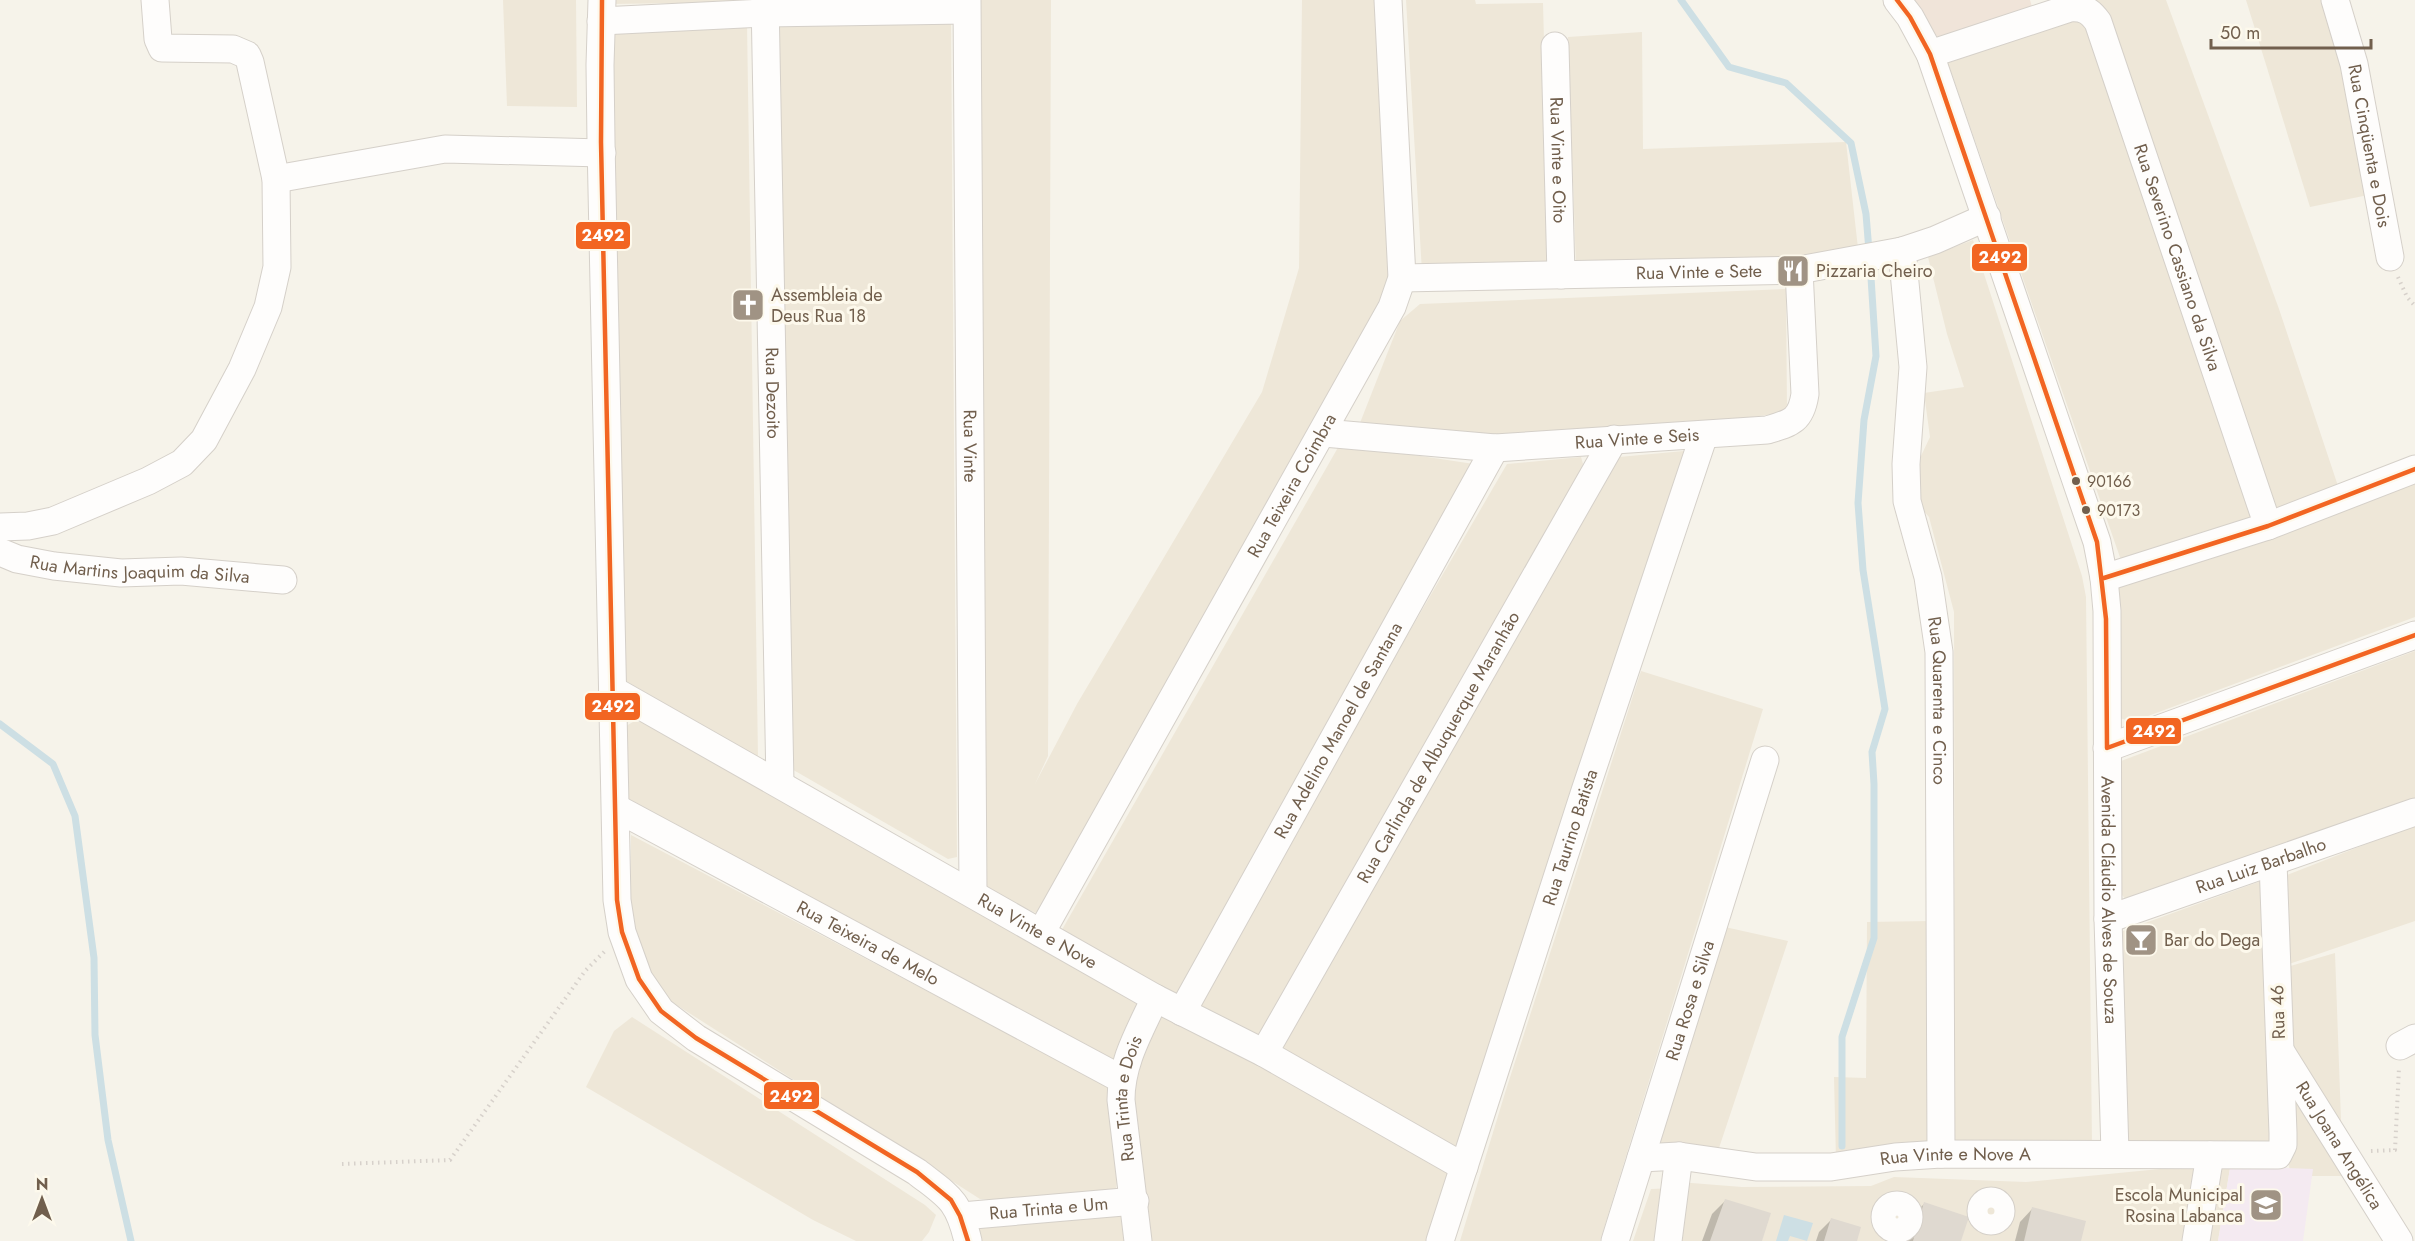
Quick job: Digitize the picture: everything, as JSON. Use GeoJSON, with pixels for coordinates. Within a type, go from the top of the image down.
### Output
{"type":"FeatureCollection","features":[{"type":"Feature","properties":{"kind":"street"},"geometry":{"type":"LineString","coordinates":[[0,528],[53,521],[148,481],[182,463],[204,440],[242,369],[268,307],[277,267],[276,179],[247,55],[233,49],[162,48],[158,39],[155,0]]}},
{"type":"Feature","properties":{"kind":"street","name":"Rua Teixeira Coimbra"},"geometry":{"type":"LineString","coordinates":[[1041,933],[1392,307],[1402,278],[1388,0]]}},
{"type":"Feature","properties":{"kind":"street","name":"Avenida Cláudio Alves de Souza"},"geometry":{"type":"LineString","coordinates":[[1897,0],[1910,17],[1930,54],[2097,543],[2104,578],[2107,611],[2108,920],[2115,1153]]}},
{"type":"Feature","properties":{"kind":"street","name":"Rua Cinqüenta e Dois"},"geometry":{"type":"LineString","coordinates":[[2335,0],[2354,64],[2390,257]]}},
{"type":"Feature","properties":{"kind":"street"},"geometry":{"type":"LineString","coordinates":[[965,1228],[951,1198],[917,1172],[696,1038],[662,1011],[639,979],[622,932],[617,900],[602,153],[602,10],[966,5]]}},
{"type":"Feature","properties":{"kind":"street","name":"Rua Vinte"},"geometry":{"type":"LineString","coordinates":[[966,5],[973,892]]}},
{"type":"Feature","properties":{"kind":"street","name":"Rua Dezoito"},"geometry":{"type":"LineString","coordinates":[[765,6],[780,784]]}},
{"type":"Feature","properties":{"kind":"street","name":"Rua Severino Cassiano da Silva"},"geometry":{"type":"LineString","coordinates":[[1930,54],[2070,8],[2081,7],[2090,12],[2098,22],[2268,526]]}},
{"type":"Feature","properties":{"kind":"street","name":"Rua Vinte e Oito"},"geometry":{"type":"LineString","coordinates":[[1556,46],[1561,275]]}},
{"type":"Feature","properties":{"kind":"street"},"geometry":{"type":"LineString","coordinates":[[276,179],[446,149],[602,153]]}},
{"type":"Feature","properties":{"kind":"street","name":"Rua Vinte e Sete"},"geometry":{"type":"LineString","coordinates":[[1402,278],[1799,270],[1892,254],[1935,240],[1987,217]]}},
{"type":"Feature","properties":{"kind":"street","name":"Rua Quarenta e Cinco"},"geometry":{"type":"LineString","coordinates":[[1892,254],[1913,367],[1906,464],[1907,501],[1928,577],[1939,651],[1941,1154]]}},
{"type":"Feature","properties":{"kind":"street","name":"Rua Vinte e Seis"},"geometry":{"type":"LineString","coordinates":[[1323,433],[1495,448],[1767,430],[1787,424],[1797,417],[1803,408],[1805,394],[1799,270]]}},
{"type":"Feature","properties":{"kind":"street","name":"Rua Taurino Batista"},"geometry":{"type":"LineString","coordinates":[[1440,1241],[1585,791],[1704,435]]}},
{"type":"Feature","properties":{"kind":"street","name":"Rua Carlinda de Albuquerque Maranhão"},"geometry":{"type":"LineString","coordinates":[[1264,1053],[1614,440]]}},
{"type":"Feature","properties":{"kind":"street","name":"Rua Adelino Manoel de Santana"},"geometry":{"type":"LineString","coordinates":[[1182,1012],[1495,448]]}},
{"type":"Feature","properties":{"kind":"street"},"geometry":{"type":"LineString","coordinates":[[2104,578],[2268,526],[2415,470]]}},
{"type":"Feature","properties":{"kind":"street","name":"Rua Martins Joaquim da Silva"},"geometry":{"type":"LineString","coordinates":[[0,552],[36,563],[110,572],[181,571],[283,580]]}},
{"type":"Feature","properties":{"kind":"street"},"geometry":{"type":"LineString","coordinates":[[2107,748],[2415,635]]}},
{"type":"Feature","properties":{"kind":"street","name":"Rua Vinte e Nove"},"geometry":{"type":"LineString","coordinates":[[613,690],[973,892],[1155,998],[1264,1053],[1464,1167]]}},
{"type":"Feature","properties":{"kind":"street","name":"Rua Rosa e Silva"},"geometry":{"type":"LineString","coordinates":[[1615,1241],[1765,760]]}},
{"type":"Feature","properties":{"kind":"street","name":"Rua Teixeira de Melo"},"geometry":{"type":"LineString","coordinates":[[616,808],[1121,1079]]}},
{"type":"Feature","properties":{"kind":"street","name":"Rua Luiz Barbalho"},"geometry":{"type":"LineString","coordinates":[[2108,920],[2415,812]]}},
{"type":"Feature","properties":{"kind":"street","name":"Rua 46"},"geometry":{"type":"LineString","coordinates":[[2272,862],[2283,1145],[2280,1152],[2272,1156]]}},
{"type":"Feature","properties":{"kind":"street","name":"Rua Trinta e Dois"},"geometry":{"type":"LineString","coordinates":[[1138,1241],[1135,1201],[1121,1100],[1121,1079],[1129,1053],[1155,998]]}},
{"type":"Feature","properties":{"kind":"street","name":"Rua Joana Angélica"},"geometry":{"type":"LineString","coordinates":[[2279,1048],[2399,1241]]}},
{"type":"Feature","properties":{"kind":"street","name":"Rua Vinte e Nove A"},"geometry":{"type":"LineString","coordinates":[[1641,1158],[1679,1156],[1756,1167],[1831,1167],[1895,1157],[1941,1154],[2115,1153],[2272,1156]]}},
{"type":"Feature","properties":{"kind":"street"},"geometry":{"type":"LineString","coordinates":[[2196,1241],[2210,1155]]}},
{"type":"Feature","properties":{"kind":"street"},"geometry":{"type":"LineString","coordinates":[[1668,1241],[1679,1156]]}},
{"type":"Feature","properties":{"kind":"street","name":"Rua Trinta e Um"},"geometry":{"type":"LineString","coordinates":[[965,1228],[1135,1201]]}},
{"type":"Feature","properties":{"kind":"path"},"geometry":{"type":"LineString","coordinates":[[2390,257],[2407,297],[2415,306]]}},
{"type":"Feature","properties":{"kind":"path"},"geometry":{"type":"LineString","coordinates":[[342,1164],[450,1160],[585,971],[622,932]]}},
{"type":"Feature","properties":{"kind":"path"},"geometry":{"type":"LineString","coordinates":[[2343,1154],[2396,1150],[2408,1042]]}},
{"type":"Feature","properties":{"kind":"shaded area"},"geometry":{"type":"Polygon","coordinates":[[[503,0],[576,0],[577,107],[507,106],[503,0]]]}},
{"type":"Feature","properties":{"kind":"shaded area"},"geometry":{"type":"Polygon","coordinates":[[[611,0],[757,0],[757,2],[610,4],[611,0]]]}},
{"type":"Feature","properties":{"kind":"shaded area"},"geometry":{"type":"Polygon","coordinates":[[[975,0],[1051,0],[1048,756],[1035,784],[1077,704],[1262,392],[1299,268],[1302,0],[1383,0],[1396,275],[1380,320],[1036,913],[989,891],[984,880],[975,0]]]}},
{"type":"Feature","properties":{"kind":"shaded area"},"geometry":{"type":"Polygon","coordinates":[[[1406,0],[1475,0],[1476,4],[1543,3],[1550,268],[1422,272],[1406,0]]]}},
{"type":"Feature","properties":{"kind":"shaded area"},"geometry":{"type":"Polygon","coordinates":[[[1907,0],[2030,0],[2034,14],[1946,47],[1907,0]]]}},
{"type":"Feature","properties":{"kind":"shaded area"},"geometry":{"type":"Polygon","coordinates":[[[2090,0],[2166,0],[2279,309],[2339,489],[2273,512],[2090,0]]]}},
{"type":"Feature","properties":{"kind":"shaded area"},"geometry":{"type":"Polygon","coordinates":[[[2246,0],[2324,0],[2373,194],[2310,207],[2246,0]]]}},
{"type":"Feature","properties":{"kind":"shaded area"},"geometry":{"type":"Polygon","coordinates":[[[2083,17],[2256,517],[2122,563],[1948,63],[2083,17]]]}},
{"type":"Feature","properties":{"kind":"shaded area"},"geometry":{"type":"Polygon","coordinates":[[[951,19],[957,857],[948,859],[790,768],[777,22],[951,19]]]}},
{"type":"Feature","properties":{"kind":"shaded area"},"geometry":{"type":"Polygon","coordinates":[[[747,23],[758,758],[621,678],[609,28],[747,23]]]}},
{"type":"Feature","properties":{"kind":"shaded area"},"geometry":{"type":"Polygon","coordinates":[[[1642,32],[1643,149],[1846,142],[1859,257],[1576,268],[1568,37],[1642,32]]]}},
{"type":"Feature","properties":{"kind":"shaded area"},"geometry":{"type":"Polygon","coordinates":[[[1973,240],[2082,576],[2086,597],[2092,1145],[1955,1146],[1954,612],[1929,517],[1917,503],[1912,475],[1930,437],[1924,393],[1964,387],[1947,334],[1928,257],[1973,240]]]}},
{"type":"Feature","properties":{"kind":"shaded area"},"geometry":{"type":"Polygon","coordinates":[[[1786,289],[1787,412],[1682,427],[1567,438],[1358,428],[1400,321],[1420,304],[1786,289]]]}},
{"type":"Feature","properties":{"kind":"shaded area"},"geometry":{"type":"Polygon","coordinates":[[[1340,444],[1474,464],[1180,1001],[1059,935],[1340,444]]]}},
{"type":"Feature","properties":{"kind":"shaded area"},"geometry":{"type":"Polygon","coordinates":[[[1684,451],[1461,1154],[1279,1054],[1619,457],[1684,451]]]}},
{"type":"Feature","properties":{"kind":"shaded area"},"geometry":{"type":"Polygon","coordinates":[[[1581,457],[1583,464],[1578,477],[1260,1045],[1201,1006],[1358,720],[1507,464],[1581,457]]]}},
{"type":"Feature","properties":{"kind":"shaded area"},"geometry":{"type":"Polygon","coordinates":[[[2415,479],[2415,617],[2132,722],[2120,718],[2118,582],[2415,479]]]}},
{"type":"Feature","properties":{"kind":"shaded area"},"geometry":{"type":"Polygon","coordinates":[[[2415,651],[2415,798],[2135,904],[2127,901],[2122,895],[2121,886],[2121,761],[2415,651]]]}},
{"type":"Feature","properties":{"kind":"shaded area"},"geometry":{"type":"Polygon","coordinates":[[[1641,671],[1763,709],[1600,1241],[1460,1241],[1505,1093],[1641,671]]]}},
{"type":"Feature","properties":{"kind":"shaded area"},"geometry":{"type":"Polygon","coordinates":[[[633,722],[643,722],[1134,1001],[1138,1006],[1112,1067],[627,806],[624,727],[633,722]]]}},
{"type":"Feature","properties":{"kind":"shaded area"},"geometry":{"type":"Polygon","coordinates":[[[2415,825],[2415,921],[2289,964],[2287,875],[2415,825]]]}},
{"type":"Feature","properties":{"kind":"shaded area"},"geometry":{"type":"Polygon","coordinates":[[[631,835],[1111,1088],[1120,1163],[1115,1194],[1028,1202],[980,1199],[661,995],[631,934],[631,835]]]}},
{"type":"Feature","properties":{"kind":"shaded area"},"geometry":{"type":"Polygon","coordinates":[[[2264,880],[2270,1148],[2127,1148],[2123,931],[2264,880]]]}},
{"type":"Feature","properties":{"kind":"shaded area"},"geometry":{"type":"Polygon","coordinates":[[[1931,921],[1935,1149],[1836,1160],[1834,1077],[1866,1078],[1867,922],[1931,921]]]}},
{"type":"Feature","properties":{"kind":"shaded area"},"geometry":{"type":"Polygon","coordinates":[[[1725,927],[1788,941],[1716,1157],[1654,1149],[1725,927]]]}},
{"type":"Feature","properties":{"kind":"shaded area"},"geometry":{"type":"Polygon","coordinates":[[[2335,953],[2343,1176],[2290,1176],[2283,1096],[2287,967],[2335,953]]]}},
{"type":"Feature","properties":{"kind":"shaded area"},"geometry":{"type":"Polygon","coordinates":[[[1155,1006],[1451,1167],[1429,1241],[1145,1241],[1124,1090],[1155,1006]]]}},
{"type":"Feature","properties":{"kind":"shaded area"},"geometry":{"type":"Polygon","coordinates":[[[632,1017],[925,1205],[936,1215],[929,1232],[922,1241],[856,1241],[813,1220],[586,1087],[614,1031],[632,1017]]]}},
{"type":"Feature","properties":{"kind":"shaded area","name":"Escola Municipal Rosina Labanca"},"geometry":{"type":"Polygon","coordinates":[[[2283,1161],[2286,1168],[2313,1169],[2303,1241],[2218,1241],[2231,1162],[2283,1161]]]}},
{"type":"Feature","properties":{"kind":"shaded area"},"geometry":{"type":"Polygon","coordinates":[[[2231,1162],[2218,1241],[1633,1241],[1651,1189],[1674,1188],[1679,1182],[1742,1187],[1871,1186],[1894,1177],[2026,1182],[2231,1162]]]}},
{"type":"Feature","properties":{"kind":"shaded area"},"geometry":{"type":"Polygon","coordinates":[[[1127,1210],[1130,1241],[978,1241],[975,1223],[1127,1210]]]}},
{"type":"Feature","properties":{"kind":"shaded area"},"geometry":{"type":"Polygon","coordinates":[[[1784,1215],[1813,1223],[1807,1241],[1790,1236],[1788,1241],[1776,1241],[1784,1215]]]}},
{"type":"Feature","properties":{"kind":"building"},"geometry":{"type":"Polygon","coordinates":[[[1725,1199],[1771,1213],[1762,1241],[1710,1241],[1725,1199]]]}},
{"type":"Feature","properties":{"kind":"building"},"geometry":{"type":"Polygon","coordinates":[[[1924,1202],[1969,1217],[1961,1241],[1913,1241],[1924,1202]]]}},
{"type":"Feature","properties":{"kind":"building"},"geometry":{"type":"Polygon","coordinates":[[[2032,1207],[2086,1221],[2081,1241],[2024,1241],[2032,1207]]]}},
{"type":"Feature","properties":{"kind":"building"},"geometry":{"type":"Polygon","coordinates":[[[1831,1218],[1861,1227],[1857,1241],[1824,1241],[1831,1218]]]}},
{"type":"Feature","properties":{"kind":"waterway"},"geometry":{"type":"LineString","coordinates":[[1681,0],[1729,67],[1786,83],[1851,143],[1866,214],[1869,251]]}},
{"type":"Feature","properties":{"kind":"waterway"},"geometry":{"type":"LineString","coordinates":[[1842,1146],[1842,1037],[1874,938],[1872,752],[1885,709],[1863,570],[1858,503],[1864,420],[1876,356],[1870,262]]}},
{"type":"Feature","properties":{"kind":"waterway"},"geometry":{"type":"LineString","coordinates":[[0,724],[53,764],[75,816],[94,958],[95,1035],[108,1140],[131,1241]]}},
{"type":"Feature","properties":{"kind":"transit line","name":"2492"},"geometry":{"type":"LineString","coordinates":[[602,0],[601,142],[617,900],[622,932],[639,979],[661,1011],[696,1038],[917,1172],[951,1200],[960,1216],[968,1241]]}},
{"type":"Feature","properties":{"kind":"transit line","name":"2492"},"geometry":{"type":"LineString","coordinates":[[1897,0],[1910,17],[1930,54],[2097,542],[2106,619],[2107,748],[2415,635]]}},
{"type":"Feature","properties":{"kind":"transit line","name":"2492"},"geometry":{"type":"LineString","coordinates":[[2104,578],[2268,526],[2415,469]]}},
{"type":"Feature","properties":{"kind":"place","name":"Pizzaria Cheiro"},"geometry":{"type":"Point","coordinates":[1793,271]}},
{"type":"Feature","properties":{"kind":"place","name":"Assembleia de Deus Rua 18"},"geometry":{"type":"Point","coordinates":[748,305]}},
{"type":"Feature","properties":{"kind":"place","name":"90166"},"geometry":{"type":"Point","coordinates":[2076,481]}},
{"type":"Feature","properties":{"kind":"place","name":"90173"},"geometry":{"type":"Point","coordinates":[2086,510]}},
{"type":"Feature","properties":{"kind":"place","name":"Bar do Dega"},"geometry":{"type":"Point","coordinates":[2141,940]}},
{"type":"Feature","properties":{"kind":"place","name":"Escola Municipal Rosina Labanca"},"geometry":{"type":"Point","coordinates":[2266,1205]}}]}
